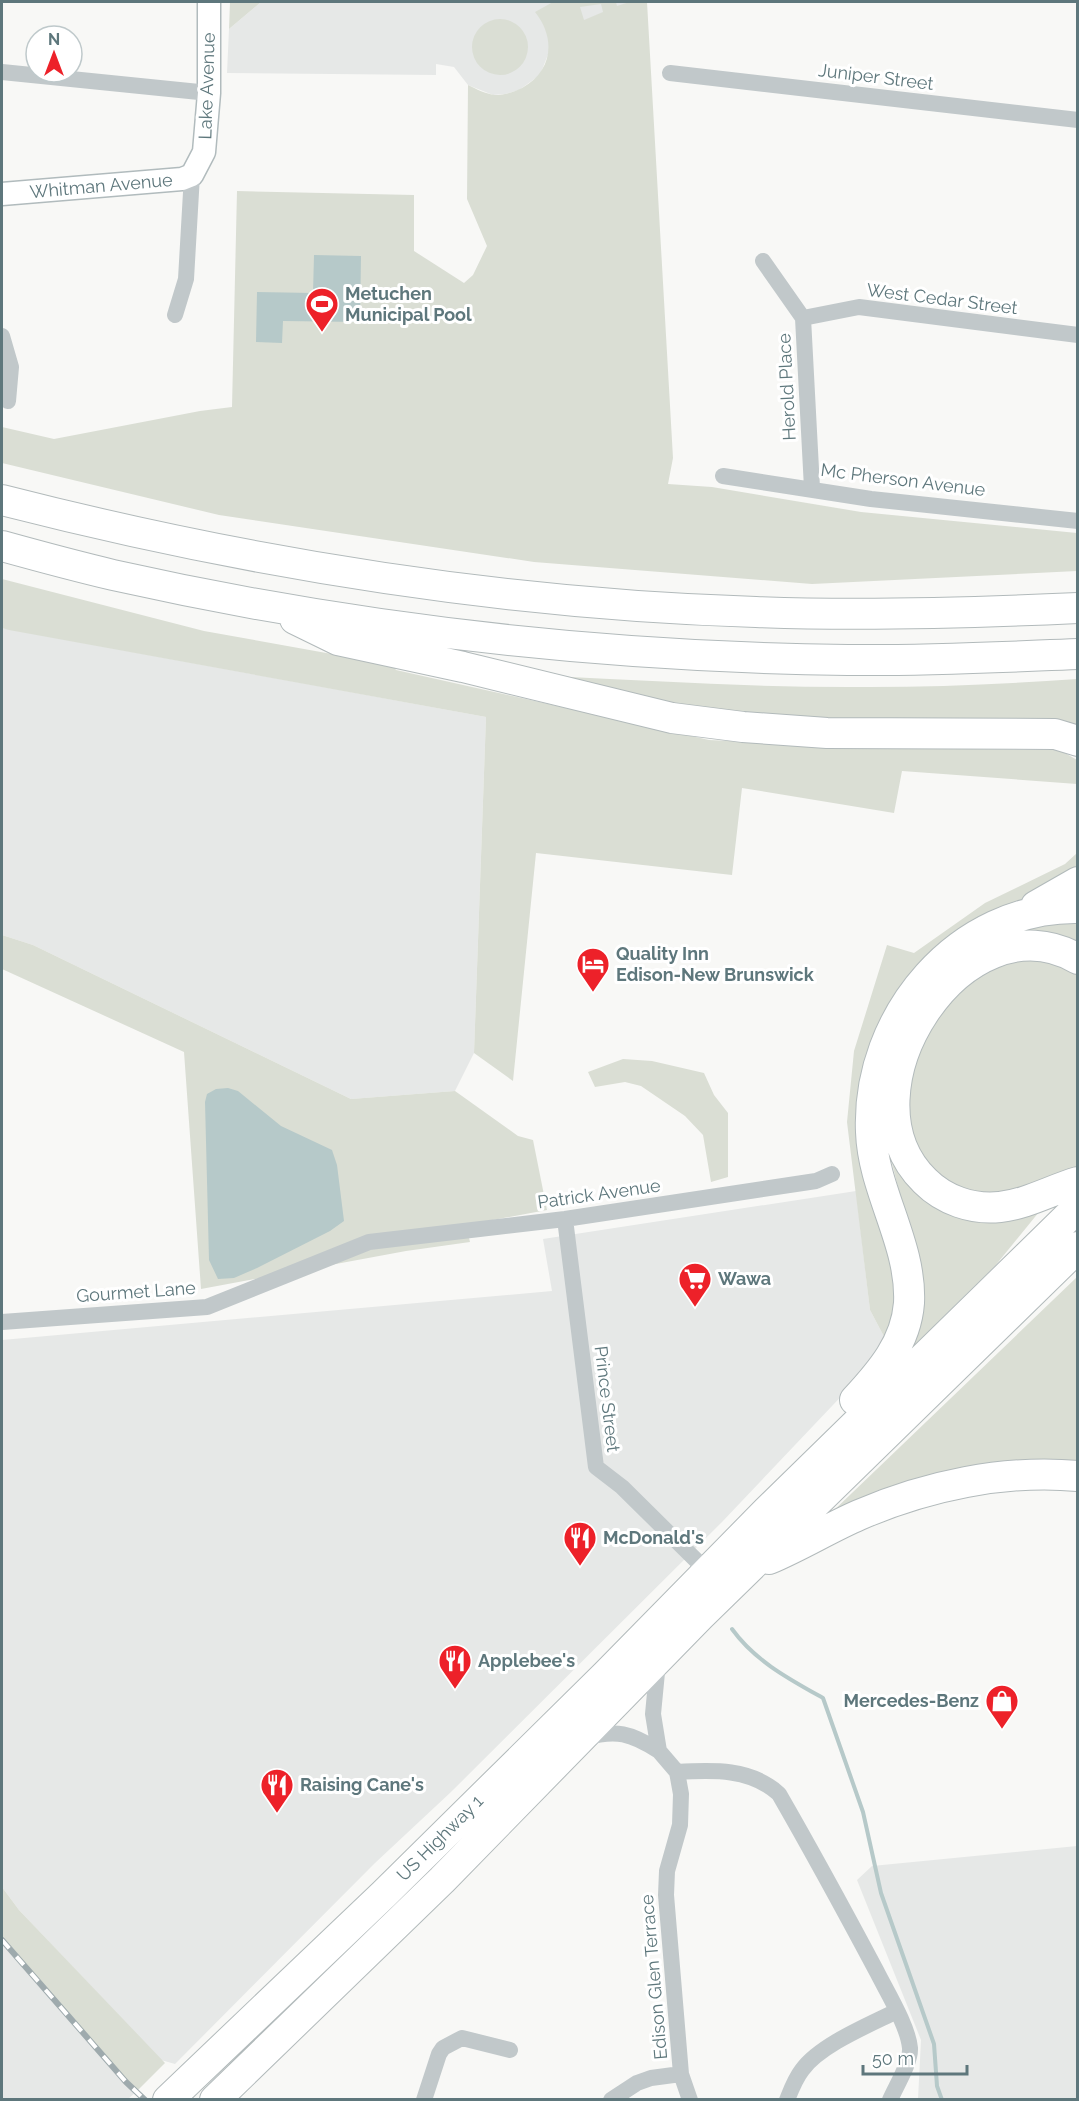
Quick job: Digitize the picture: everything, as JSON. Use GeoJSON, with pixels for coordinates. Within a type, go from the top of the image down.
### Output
{"type":"FeatureCollection","features":[{"type":"Feature","properties":{"kind":"highway"},"geometry":{"type":"LineString","coordinates":[[2,500],[121,529],[279,561],[418,584],[516,595],[641,606],[753,612],[916,614],[1077,608]]}},
{"type":"Feature","properties":{"kind":"highway"},"geometry":{"type":"LineString","coordinates":[[2,546],[112,575],[269,606],[437,632],[656,653],[850,660],[1077,654]]}},
{"type":"Feature","properties":{"kind":"highway"},"geometry":{"type":"LineString","coordinates":[[269,606],[338,640],[463,667],[672,718],[795,731],[1031,733],[1055,734],[1077,741]]}},
{"type":"Feature","properties":{"kind":"highway"},"geometry":{"type":"LineString","coordinates":[[820,1460],[821,1436],[890,1359],[907,1320],[908,1274],[882,1185],[871,1132],[873,1092],[889,1035],[904,1007],[938,964],[980,934],[1023,914],[1077,882]]}},
{"type":"Feature","properties":{"kind":"highway"},"geometry":{"type":"LineString","coordinates":[[1023,914],[1077,908]]}},
{"type":"Feature","properties":{"kind":"highway"},"geometry":{"type":"LineString","coordinates":[[1077,959],[1054,948],[1023,945],[994,952],[967,967],[941,991],[930,1005],[909,1042],[895,1083],[893,1114],[898,1142],[907,1159],[920,1176],[944,1196],[960,1203],[979,1207],[999,1207],[1033,1200],[1077,1182]]}},
{"type":"Feature","properties":{"kind":"highway","name":"US Highway 1"},"geometry":{"type":"LineString","coordinates":[[168,2100],[384,1894],[1077,1207]]}},
{"type":"Feature","properties":{"kind":"highway"},"geometry":{"type":"LineString","coordinates":[[215,2100],[442,1880],[745,1573],[1077,1247]]}},
{"type":"Feature","properties":{"kind":"highway"},"geometry":{"type":"LineString","coordinates":[[745,1573],[857,1515],[921,1493],[1007,1477],[1077,1476]]}},
{"type":"Feature","properties":{"kind":"street","name":"Lake Avenue"},"geometry":{"type":"LineString","coordinates":[[194,171],[204,152],[209,93],[209,2]]}},
{"type":"Feature","properties":{"kind":"street"},"geometry":{"type":"LineString","coordinates":[[2,72],[209,93]]}},
{"type":"Feature","properties":{"kind":"street","name":"Juniper Street"},"geometry":{"type":"LineString","coordinates":[[670,73],[1077,120]]}},
{"type":"Feature","properties":{"kind":"street"},"geometry":{"type":"LineString","coordinates":[[175,315],[186,279],[194,171]]}},
{"type":"Feature","properties":{"kind":"street","name":"Whitman Avenue"},"geometry":{"type":"LineString","coordinates":[[2,194],[182,179],[194,171]]}},
{"type":"Feature","properties":{"kind":"street","name":"Herold Place"},"geometry":{"type":"LineString","coordinates":[[763,261],[803,318],[812,488]]}},
{"type":"Feature","properties":{"kind":"street","name":"West Cedar Street"},"geometry":{"type":"LineString","coordinates":[[803,318],[859,307],[1077,335]]}},
{"type":"Feature","properties":{"kind":"street"},"geometry":{"type":"LineString","coordinates":[[2,336],[11,367],[8,401]]}},
{"type":"Feature","properties":{"kind":"street","name":"Mc Pherson Avenue"},"geometry":{"type":"LineString","coordinates":[[723,476],[812,488],[871,499],[1077,521]]}},
{"type":"Feature","properties":{"kind":"street","name":"Patrick Avenue"},"geometry":{"type":"LineString","coordinates":[[369,1242],[565,1219],[816,1181],[832,1174]]}},
{"type":"Feature","properties":{"kind":"street","name":"Prince Street"},"geometry":{"type":"LineString","coordinates":[[565,1219],[596,1467],[622,1487],[708,1572]]}},
{"type":"Feature","properties":{"kind":"street","name":"Gourmet Lane"},"geometry":{"type":"LineString","coordinates":[[2,1322],[207,1306],[369,1242]]}},
{"type":"Feature","properties":{"kind":"street"},"geometry":{"type":"LineString","coordinates":[[708,1572],[729,1579],[745,1573]]}},
{"type":"Feature","properties":{"kind":"street"},"geometry":{"type":"LineString","coordinates":[[659,1659],[653,1714],[659,1751]]}},
{"type":"Feature","properties":{"kind":"street"},"geometry":{"type":"LineString","coordinates":[[578,1740],[602,1733],[622,1733],[641,1739],[659,1751],[677,1773],[719,1771],[744,1774],[770,1785],[779,1794],[897,2011],[910,2049],[909,2058],[891,2100]]}},
{"type":"Feature","properties":{"kind":"street","name":"Edison Glen Terrace"},"geometry":{"type":"LineString","coordinates":[[677,1773],[681,1794],[680,1825],[667,1871],[666,1894],[681,2074],[690,2100]]}},
{"type":"Feature","properties":{"kind":"street"},"geometry":{"type":"LineString","coordinates":[[787,2100],[800,2072],[808,2062],[836,2042],[897,2011]]}},
{"type":"Feature","properties":{"kind":"street"},"geometry":{"type":"LineString","coordinates":[[424,2100],[443,2048],[462,2038],[510,2050]]}},
{"type":"Feature","properties":{"kind":"street"},"geometry":{"type":"LineString","coordinates":[[611,2100],[637,2083],[651,2078],[681,2074]]}},
{"type":"Feature","properties":{"kind":"shaded area"},"geometry":{"type":"Polygon","coordinates":[[[230,2],[261,2],[229,29],[230,2]]]}},
{"type":"Feature","properties":{"kind":"shaded area"},"geometry":{"type":"Polygon","coordinates":[[[261,2],[629,2],[549,35],[549,52],[540,75],[519,90],[493,95],[468,85],[454,67],[436,64],[436,75],[227,73],[229,29],[261,2]]]}},
{"type":"Feature","properties":{"kind":"shaded area"},"geometry":{"type":"Polygon","coordinates":[[[553,2],[616,2],[617,6],[629,2],[647,2],[673,458],[668,484],[712,487],[861,512],[1077,533],[1077,571],[812,584],[534,562],[219,515],[2,463],[2,427],[54,439],[232,407],[237,191],[414,195],[414,251],[464,283],[473,275],[487,246],[467,199],[468,85],[488,94],[502,94],[522,88],[540,73],[548,53],[548,43],[542,22],[535,12],[553,2]],[[601,4],[580,7],[584,20],[603,12],[601,4]]]}},
{"type":"Feature","properties":{"kind":"shaded area"},"geometry":{"type":"Polygon","coordinates":[[[500,19],[511,21],[520,27],[526,36],[528,47],[526,58],[520,67],[511,73],[500,75],[489,73],[480,67],[474,58],[472,47],[474,36],[480,27],[489,21],[500,19]]]}},
{"type":"Feature","properties":{"kind":"shaded area"},"geometry":{"type":"Polygon","coordinates":[[[314,255],[361,256],[360,322],[283,321],[282,343],[256,342],[257,292],[313,293],[314,255]]]}},
{"type":"Feature","properties":{"kind":"shaded area"},"geometry":{"type":"Polygon","coordinates":[[[2,579],[204,631],[393,665],[396,670],[709,740],[874,748],[1060,750],[1077,760],[1077,784],[902,771],[894,813],[742,788],[732,875],[536,853],[513,1081],[474,1053],[486,717],[9,630],[2,628],[2,579]]]}},
{"type":"Feature","properties":{"kind":"shaded area"},"geometry":{"type":"Polygon","coordinates":[[[2,628],[486,717],[474,1053],[455,1091],[351,1099],[33,945],[2,935],[2,628]]]}},
{"type":"Feature","properties":{"kind":"shaded area"},"geometry":{"type":"Polygon","coordinates":[[[551,676],[829,687],[947,686],[1077,679],[1077,726],[714,716],[551,676]]]}},
{"type":"Feature","properties":{"kind":"shaded area"},"geometry":{"type":"Polygon","coordinates":[[[1077,853],[1077,867],[865,1085],[900,1284],[889,1346],[870,1310],[847,1122],[854,1051],[887,945],[914,953],[985,903],[1065,864],[1077,853]]]}},
{"type":"Feature","properties":{"kind":"shaded area"},"geometry":{"type":"Polygon","coordinates":[[[1077,914],[1077,951],[1000,931],[1077,914]]]}},
{"type":"Feature","properties":{"kind":"shaded area"},"geometry":{"type":"Polygon","coordinates":[[[2,935],[33,945],[351,1099],[455,1091],[518,1136],[533,1140],[547,1210],[466,1225],[470,1242],[406,1251],[201,1289],[184,1052],[2,969],[2,935]]]}},
{"type":"Feature","properties":{"kind":"shaded area"},"geometry":{"type":"Polygon","coordinates":[[[1010,955],[1077,969],[1077,1169],[1063,1179],[981,1198],[936,1179],[904,1129],[913,1054],[955,989],[1010,955]]]}},
{"type":"Feature","properties":{"kind":"shaded area"},"geometry":{"type":"Polygon","coordinates":[[[623,1059],[652,1061],[704,1073],[714,1095],[728,1113],[728,1177],[711,1182],[703,1135],[685,1116],[641,1086],[625,1082],[595,1087],[588,1072],[623,1059]]]}},
{"type":"Feature","properties":{"kind":"shaded area"},"geometry":{"type":"Polygon","coordinates":[[[228,1088],[238,1091],[281,1126],[332,1150],[337,1165],[344,1221],[330,1231],[257,1268],[234,1278],[218,1279],[209,1260],[205,1102],[207,1094],[216,1089],[228,1088]]]}},
{"type":"Feature","properties":{"kind":"shaded area"},"geometry":{"type":"Polygon","coordinates":[[[885,1136],[925,1196],[1039,1212],[995,1266],[893,1366],[912,1242],[885,1136]]]}},
{"type":"Feature","properties":{"kind":"shaded area"},"geometry":{"type":"Polygon","coordinates":[[[856,1191],[870,1310],[889,1346],[722,1522],[451,1792],[375,1863],[175,2064],[161,2060],[19,1910],[2,1887],[2,1340],[552,1291],[543,1239],[856,1191]]]}},
{"type":"Feature","properties":{"kind":"shaded area"},"geometry":{"type":"Polygon","coordinates":[[[1077,1277],[1077,1462],[828,1516],[1077,1277]]]}},
{"type":"Feature","properties":{"kind":"shaded area"},"geometry":{"type":"Polygon","coordinates":[[[1077,1846],[1077,2099],[918,2099],[921,2040],[857,1880],[872,1866],[1077,1846]]]}},
{"type":"Feature","properties":{"kind":"shaded area"},"geometry":{"type":"Polygon","coordinates":[[[2,1887],[19,1910],[165,2063],[137,2091],[2,1942],[2,1887]]]}},
{"type":"Feature","properties":{"kind":"shaded area"},"geometry":{"type":"Polygon","coordinates":[[[2,1942],[137,2091],[128,2099],[2,2099],[2,1942]]]}},
{"type":"Feature","properties":{"kind":"waterway"},"geometry":{"type":"LineString","coordinates":[[732,1629],[762,1660],[823,1698],[863,1812],[881,1893],[934,2044],[937,2086],[942,2100]]}},
{"type":"Feature","properties":{"kind":"railway"},"geometry":{"type":"LineString","coordinates":[[2,1940],[126,2082],[145,2100]]}},
{"type":"Feature","properties":{"kind":"place","name":"Metuchen Municipal Pool"},"geometry":{"type":"Point","coordinates":[322,333]}},
{"type":"Feature","properties":{"kind":"place","name":"Quality Inn Edison-New Brunswick"},"geometry":{"type":"Point","coordinates":[593,993]}},
{"type":"Feature","properties":{"kind":"place","name":"Wawa"},"geometry":{"type":"Point","coordinates":[695,1308]}},
{"type":"Feature","properties":{"kind":"place","name":"McDonald's"},"geometry":{"type":"Point","coordinates":[580,1567]}},
{"type":"Feature","properties":{"kind":"place","name":"Applebee's"},"geometry":{"type":"Point","coordinates":[455,1690]}},
{"type":"Feature","properties":{"kind":"place","name":"Mercedes-Benz"},"geometry":{"type":"Point","coordinates":[1002,1730]}},
{"type":"Feature","properties":{"kind":"place","name":"Raising Cane's"},"geometry":{"type":"Point","coordinates":[277,1814]}}]}
